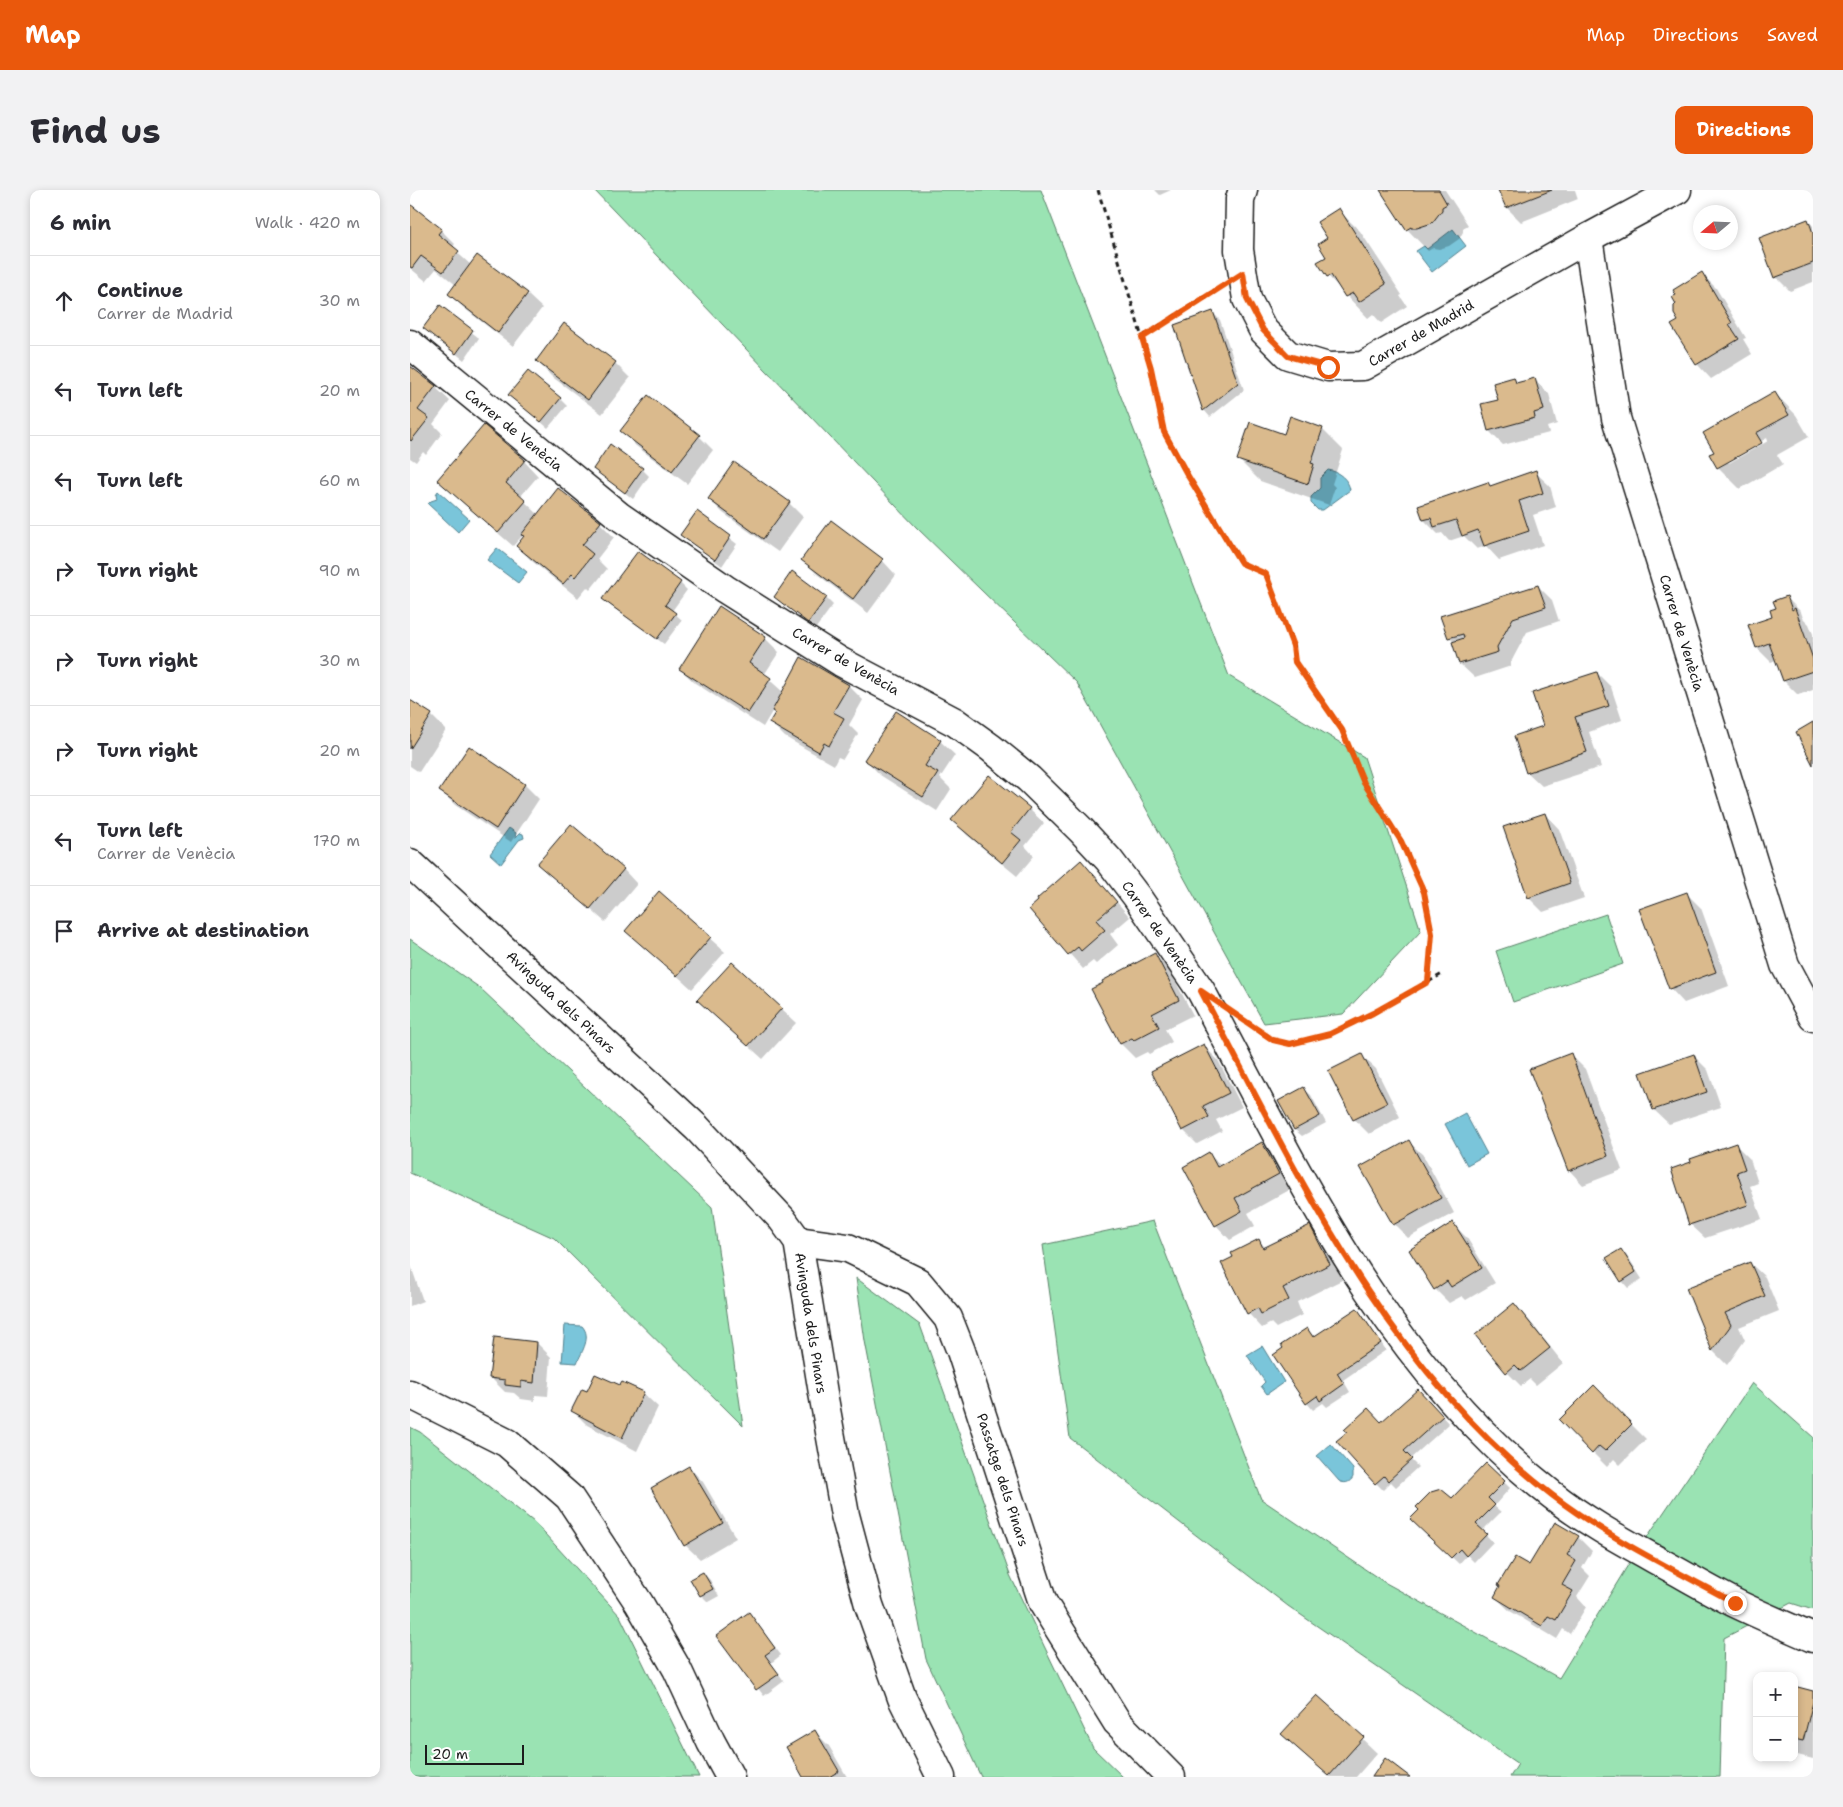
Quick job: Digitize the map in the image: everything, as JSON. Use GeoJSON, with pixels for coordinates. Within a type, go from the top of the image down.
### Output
{"type":"FeatureCollection","features":[{"type":"Feature","properties":{"kind":"street","name":"Carrer de Madrid"},"geometry":{"type":"LineString","coordinates":[[1243,190],[1240,199],[1239,250],[1247,299],[1263,330],[1288,356],[1328,367],[1363,366],[1588,238],[1677,190]]}},
{"type":"Feature","properties":{"kind":"street","name":"Carrer de Venècia"},"geometry":{"type":"LineString","coordinates":[[1588,238],[1616,418],[1786,965],[1813,1017]]}},
{"type":"Feature","properties":{"kind":"street","name":"Carrer de Venècia"},"geometry":{"type":"LineString","coordinates":[[410,344],[619,516],[725,589],[833,656],[955,722],[1029,779],[1109,860],[1181,961],[1201,991],[1310,1198],[1372,1298],[1436,1382],[1471,1422],[1507,1457],[1551,1494],[1598,1528],[1735,1603],[1813,1638]]}},
{"type":"Feature","properties":{"kind":"street","name":"Avinguda dels Pinars"},"geometry":{"type":"LineString","coordinates":[[410,863],[698,1128],[782,1219],[798,1241],[845,1515],[867,1596],[902,1698],[942,1777]]}},
{"type":"Feature","properties":{"kind":"street","name":"Passatge dels Pinars"},"geometry":{"type":"LineString","coordinates":[[798,1241],[848,1248],[918,1282],[948,1318],[961,1351],[1043,1603],[1117,1722],[1171,1777]]}},
{"type":"Feature","properties":{"kind":"street"},"geometry":{"type":"LineString","coordinates":[[410,1394],[507,1443],[569,1496],[639,1602],[677,1669],[711,1742],[730,1777]]}},
{"type":"Feature","properties":{"kind":"path"},"geometry":{"type":"LineString","coordinates":[[1098,190],[1151,368],[1164,432],[1188,476],[1241,563],[1266,574],[1293,646],[1295,662],[1342,730],[1364,783],[1401,841],[1424,892],[1432,934],[1428,982]]}},
{"type":"Feature","properties":{"kind":"path"},"geometry":{"type":"LineString","coordinates":[[1142,338],[1243,273]]}},
{"type":"Feature","properties":{"kind":"path"},"geometry":{"type":"LineString","coordinates":[[1257,1029],[1273,1040],[1290,1044],[1330,1034],[1373,1013],[1444,973]]}},
{"type":"Feature","properties":{"kind":"green space"},"geometry":{"type":"Polygon","coordinates":[[[594,190],[1041,190],[1229,676],[1364,757],[1421,931],[1343,1014],[1264,1023],[1077,683],[917,528],[594,190]]]}},
{"type":"Feature","properties":{"kind":"green space"},"geometry":{"type":"Polygon","coordinates":[[[1606,914],[1623,964],[1513,1002],[1496,951],[1606,914]]]}},
{"type":"Feature","properties":{"kind":"green space"},"geometry":{"type":"Polygon","coordinates":[[[410,939],[480,988],[712,1207],[743,1426],[554,1238],[410,1173],[410,939]]]}},
{"type":"Feature","properties":{"kind":"green space"},"geometry":{"type":"Polygon","coordinates":[[[1153,1221],[1261,1499],[1384,1582],[1559,1678],[1628,1565],[1752,1383],[1813,1437],[1813,1610],[1791,1603],[1724,1638],[1720,1777],[1510,1777],[1518,1764],[1288,1606],[1070,1438],[1043,1245],[1153,1221]]]}},
{"type":"Feature","properties":{"kind":"green space"},"geometry":{"type":"Polygon","coordinates":[[[856,1278],[920,1325],[1010,1575],[1093,1748],[1123,1777],[981,1777],[926,1659],[865,1341],[856,1278]]]}},
{"type":"Feature","properties":{"kind":"green space"},"geometry":{"type":"Polygon","coordinates":[[[410,1427],[420,1432],[534,1522],[620,1616],[699,1777],[410,1777],[410,1427]]]}},
{"type":"Feature","properties":{"kind":"water"},"geometry":{"type":"Polygon","coordinates":[[[1453,229],[1466,246],[1432,272],[1416,251],[1424,246],[1427,249],[1453,229]]]}},
{"type":"Feature","properties":{"kind":"water"},"geometry":{"type":"Polygon","coordinates":[[[1328,470],[1336,472],[1342,477],[1348,483],[1350,490],[1323,510],[1318,510],[1311,503],[1311,497],[1320,488],[1320,478],[1328,470]]]}},
{"type":"Feature","properties":{"kind":"water"},"geometry":{"type":"Polygon","coordinates":[[[438,491],[469,519],[458,532],[428,504],[437,499],[436,494],[438,491]]]}},
{"type":"Feature","properties":{"kind":"water"},"geometry":{"type":"Polygon","coordinates":[[[497,548],[527,572],[518,583],[487,560],[497,548]]]}},
{"type":"Feature","properties":{"kind":"water"},"geometry":{"type":"Polygon","coordinates":[[[509,828],[516,833],[515,838],[520,833],[523,834],[524,838],[519,840],[501,864],[490,854],[509,828]]]}},
{"type":"Feature","properties":{"kind":"water"},"geometry":{"type":"Polygon","coordinates":[[[1465,1113],[1487,1154],[1467,1165],[1445,1124],[1465,1113]]]}},
{"type":"Feature","properties":{"kind":"water"},"geometry":{"type":"Polygon","coordinates":[[[565,1325],[582,1326],[585,1330],[585,1344],[577,1363],[562,1362],[565,1325]]]}},
{"type":"Feature","properties":{"kind":"water"},"geometry":{"type":"Polygon","coordinates":[[[1262,1346],[1284,1382],[1267,1394],[1261,1386],[1265,1382],[1247,1355],[1262,1346]]]}},
{"type":"Feature","properties":{"kind":"water"},"geometry":{"type":"Polygon","coordinates":[[[1331,1444],[1353,1469],[1353,1477],[1349,1482],[1339,1481],[1317,1456],[1331,1444]]]}},
{"type":"Feature","properties":{"kind":"building"},"geometry":{"type":"Polygon","coordinates":[[[1380,190],[1439,190],[1447,204],[1442,207],[1442,210],[1432,223],[1417,228],[1411,227],[1406,230],[1380,190]]]}},
{"type":"Feature","properties":{"kind":"building"},"geometry":{"type":"Polygon","coordinates":[[[1498,190],[1552,190],[1506,208],[1498,190]]]}},
{"type":"Feature","properties":{"kind":"building"},"geometry":{"type":"Polygon","coordinates":[[[410,204],[442,229],[438,234],[459,251],[443,272],[421,256],[412,268],[410,267],[410,204]]]}},
{"type":"Feature","properties":{"kind":"building"},"geometry":{"type":"Polygon","coordinates":[[[1339,208],[1386,284],[1359,302],[1353,293],[1345,297],[1331,275],[1327,277],[1317,262],[1326,257],[1318,244],[1327,238],[1317,222],[1339,208]]]}},
{"type":"Feature","properties":{"kind":"building"},"geometry":{"type":"Polygon","coordinates":[[[1808,219],[1813,233],[1813,263],[1774,278],[1759,238],[1808,219]]]}},
{"type":"Feature","properties":{"kind":"building"},"geometry":{"type":"Polygon","coordinates":[[[477,255],[528,293],[498,333],[448,294],[477,255]]]}},
{"type":"Feature","properties":{"kind":"building"},"geometry":{"type":"Polygon","coordinates":[[[1702,272],[1732,323],[1729,324],[1739,339],[1696,365],[1671,325],[1678,321],[1674,314],[1674,306],[1676,304],[1672,297],[1676,295],[1673,290],[1702,272]]]}},
{"type":"Feature","properties":{"kind":"building"},"geometry":{"type":"Polygon","coordinates":[[[440,305],[473,330],[456,354],[423,328],[440,305]]]}},
{"type":"Feature","properties":{"kind":"building"},"geometry":{"type":"Polygon","coordinates":[[[1213,311],[1238,383],[1203,411],[1174,325],[1213,311]]]}},
{"type":"Feature","properties":{"kind":"building"},"geometry":{"type":"Polygon","coordinates":[[[564,323],[616,362],[588,400],[536,361],[564,323]]]}},
{"type":"Feature","properties":{"kind":"building"},"geometry":{"type":"Polygon","coordinates":[[[410,366],[436,386],[418,410],[429,418],[411,441],[410,440],[410,366]]]}},
{"type":"Feature","properties":{"kind":"building"},"geometry":{"type":"Polygon","coordinates":[[[528,371],[561,398],[541,422],[508,395],[528,371]]]}},
{"type":"Feature","properties":{"kind":"building"},"geometry":{"type":"Polygon","coordinates":[[[1514,377],[1516,383],[1535,378],[1544,410],[1534,413],[1535,418],[1488,431],[1481,404],[1498,400],[1493,383],[1514,377]]]}},
{"type":"Feature","properties":{"kind":"building"},"geometry":{"type":"Polygon","coordinates":[[[1775,392],[1789,415],[1756,433],[1762,443],[1717,468],[1709,454],[1714,452],[1703,433],[1775,392]]]}},
{"type":"Feature","properties":{"kind":"building"},"geometry":{"type":"Polygon","coordinates":[[[648,395],[700,435],[672,471],[620,431],[648,395]]]}},
{"type":"Feature","properties":{"kind":"building"},"geometry":{"type":"Polygon","coordinates":[[[1290,416],[1323,428],[1311,463],[1314,464],[1308,484],[1237,460],[1250,422],[1284,434],[1290,416]]]}},
{"type":"Feature","properties":{"kind":"building"},"geometry":{"type":"Polygon","coordinates":[[[484,425],[525,460],[506,483],[526,501],[498,533],[437,480],[484,425]]]}},
{"type":"Feature","properties":{"kind":"building"},"geometry":{"type":"Polygon","coordinates":[[[610,444],[643,468],[625,493],[593,469],[610,444]]]}},
{"type":"Feature","properties":{"kind":"building"},"geometry":{"type":"Polygon","coordinates":[[[734,462],[790,502],[763,539],[708,499],[734,462]]]}},
{"type":"Feature","properties":{"kind":"building"},"geometry":{"type":"Polygon","coordinates":[[[1536,470],[1543,493],[1519,501],[1529,531],[1484,546],[1478,530],[1462,536],[1456,520],[1434,527],[1431,518],[1423,520],[1418,506],[1488,482],[1490,486],[1536,470]]]}},
{"type":"Feature","properties":{"kind":"building"},"geometry":{"type":"Polygon","coordinates":[[[558,488],[601,522],[582,545],[593,554],[575,577],[572,574],[563,584],[516,546],[524,536],[521,535],[558,488]]]}},
{"type":"Feature","properties":{"kind":"building"},"geometry":{"type":"Polygon","coordinates":[[[697,511],[731,536],[715,560],[680,535],[697,511]]]}},
{"type":"Feature","properties":{"kind":"building"},"geometry":{"type":"Polygon","coordinates":[[[831,520],[883,559],[853,599],[801,560],[831,520]]]}},
{"type":"Feature","properties":{"kind":"building"},"geometry":{"type":"Polygon","coordinates":[[[638,551],[681,582],[665,605],[676,613],[657,639],[602,599],[638,551]]]}},
{"type":"Feature","properties":{"kind":"building"},"geometry":{"type":"Polygon","coordinates":[[[792,571],[827,597],[808,623],[774,597],[792,571]]]}},
{"type":"Feature","properties":{"kind":"building"},"geometry":{"type":"Polygon","coordinates":[[[1538,585],[1546,607],[1513,618],[1497,647],[1498,652],[1459,664],[1452,642],[1464,638],[1463,634],[1448,638],[1440,616],[1538,585]]]}},
{"type":"Feature","properties":{"kind":"building"},"geometry":{"type":"Polygon","coordinates":[[[1787,596],[1792,610],[1795,608],[1813,659],[1813,671],[1783,681],[1769,643],[1756,648],[1748,625],[1772,617],[1770,610],[1776,608],[1773,601],[1787,596]]]}},
{"type":"Feature","properties":{"kind":"building"},"geometry":{"type":"Polygon","coordinates":[[[719,606],[766,637],[749,663],[771,678],[748,713],[679,669],[719,606]]]}},
{"type":"Feature","properties":{"kind":"building"},"geometry":{"type":"Polygon","coordinates":[[[801,657],[849,685],[833,712],[844,718],[829,746],[824,743],[819,752],[769,723],[775,713],[772,711],[801,657]]]}},
{"type":"Feature","properties":{"kind":"building"},"geometry":{"type":"Polygon","coordinates":[[[1597,672],[1609,706],[1575,717],[1587,752],[1526,773],[1514,736],[1543,726],[1532,693],[1597,672]]]}},
{"type":"Feature","properties":{"kind":"building"},"geometry":{"type":"Polygon","coordinates":[[[410,700],[432,714],[410,749],[410,700]]]}},
{"type":"Feature","properties":{"kind":"building"},"geometry":{"type":"Polygon","coordinates":[[[896,711],[941,740],[925,766],[938,773],[923,797],[864,760],[896,711]]]}},
{"type":"Feature","properties":{"kind":"building"},"geometry":{"type":"Polygon","coordinates":[[[1813,722],[1813,765],[1796,732],[1813,722]]]}},
{"type":"Feature","properties":{"kind":"building"},"geometry":{"type":"Polygon","coordinates":[[[469,746],[525,784],[496,829],[439,791],[469,746]]]}},
{"type":"Feature","properties":{"kind":"building"},"geometry":{"type":"Polygon","coordinates":[[[989,775],[1030,808],[1011,832],[1021,840],[1002,863],[951,820],[989,775]]]}},
{"type":"Feature","properties":{"kind":"building"},"geometry":{"type":"Polygon","coordinates":[[[1545,813],[1570,883],[1528,898],[1503,827],[1545,813]]]}},
{"type":"Feature","properties":{"kind":"building"},"geometry":{"type":"Polygon","coordinates":[[[571,824],[624,869],[590,909],[537,864],[571,824]]]}},
{"type":"Feature","properties":{"kind":"building"},"geometry":{"type":"Polygon","coordinates":[[[1081,860],[1117,902],[1096,920],[1105,930],[1081,951],[1078,947],[1068,955],[1029,909],[1038,901],[1037,899],[1081,860]]]}},
{"type":"Feature","properties":{"kind":"building"},"geometry":{"type":"Polygon","coordinates":[[[659,891],[711,937],[677,976],[625,931],[659,891]]]}},
{"type":"Feature","properties":{"kind":"building"},"geometry":{"type":"Polygon","coordinates":[[[1687,892],[1716,972],[1669,989],[1639,909],[1687,892]]]}},
{"type":"Feature","properties":{"kind":"building"},"geometry":{"type":"Polygon","coordinates":[[[1155,953],[1179,1000],[1152,1014],[1159,1027],[1134,1040],[1132,1038],[1120,1044],[1091,989],[1103,983],[1102,981],[1155,953]]]}},
{"type":"Feature","properties":{"kind":"building"},"geometry":{"type":"Polygon","coordinates":[[[732,962],[782,1008],[748,1046],[697,1000],[732,962]]]}},
{"type":"Feature","properties":{"kind":"building"},"geometry":{"type":"Polygon","coordinates":[[[1204,1044],[1229,1093],[1203,1106],[1209,1117],[1182,1131],[1151,1071],[1204,1044]]]}},
{"type":"Feature","properties":{"kind":"building"},"geometry":{"type":"Polygon","coordinates":[[[1571,1053],[1608,1156],[1568,1171],[1529,1069],[1571,1053]]]}},
{"type":"Feature","properties":{"kind":"building"},"geometry":{"type":"Polygon","coordinates":[[[1362,1054],[1387,1103],[1353,1120],[1328,1071],[1362,1054]]]}},
{"type":"Feature","properties":{"kind":"building"},"geometry":{"type":"Polygon","coordinates":[[[1694,1054],[1707,1092],[1653,1110],[1640,1073],[1694,1054]]]}},
{"type":"Feature","properties":{"kind":"building"},"geometry":{"type":"Polygon","coordinates":[[[1304,1087],[1320,1116],[1294,1130],[1278,1101],[1304,1087]]]}},
{"type":"Feature","properties":{"kind":"building"},"geometry":{"type":"Polygon","coordinates":[[[1409,1140],[1441,1198],[1393,1225],[1360,1167],[1409,1140]]]}},
{"type":"Feature","properties":{"kind":"building"},"geometry":{"type":"Polygon","coordinates":[[[1262,1142],[1279,1174],[1235,1198],[1242,1211],[1215,1226],[1183,1167],[1209,1152],[1217,1167],[1262,1142]]]}},
{"type":"Feature","properties":{"kind":"building"},"geometry":{"type":"Polygon","coordinates":[[[1736,1143],[1745,1169],[1737,1172],[1748,1205],[1689,1225],[1671,1169],[1691,1162],[1690,1159],[1736,1143]]]}},
{"type":"Feature","properties":{"kind":"building"},"geometry":{"type":"Polygon","coordinates":[[[1453,1222],[1482,1268],[1451,1287],[1447,1281],[1434,1290],[1409,1250],[1453,1222]]]}},
{"type":"Feature","properties":{"kind":"building"},"geometry":{"type":"Polygon","coordinates":[[[1310,1225],[1330,1264],[1283,1288],[1289,1300],[1261,1314],[1258,1308],[1247,1314],[1221,1263],[1233,1257],[1231,1253],[1259,1239],[1263,1248],[1310,1225]]]}},
{"type":"Feature","properties":{"kind":"building"},"geometry":{"type":"Polygon","coordinates":[[[1621,1249],[1636,1272],[1621,1282],[1606,1258],[1621,1249]]]}},
{"type":"Feature","properties":{"kind":"building"},"geometry":{"type":"Polygon","coordinates":[[[1750,1262],[1765,1296],[1725,1313],[1731,1325],[1712,1351],[1686,1288],[1750,1262]]]}},
{"type":"Feature","properties":{"kind":"building"},"geometry":{"type":"Polygon","coordinates":[[[1514,1303],[1550,1348],[1521,1371],[1515,1365],[1506,1373],[1475,1335],[1514,1303]]]}},
{"type":"Feature","properties":{"kind":"building"},"geometry":{"type":"Polygon","coordinates":[[[1357,1308],[1381,1343],[1337,1373],[1344,1384],[1320,1401],[1317,1396],[1306,1404],[1273,1355],[1283,1348],[1281,1345],[1307,1328],[1313,1337],[1357,1308]]]}},
{"type":"Feature","properties":{"kind":"building"},"geometry":{"type":"Polygon","coordinates":[[[494,1337],[537,1342],[534,1383],[521,1381],[521,1387],[505,1385],[505,1380],[489,1378],[494,1337]]]}},
{"type":"Feature","properties":{"kind":"building"},"geometry":{"type":"Polygon","coordinates":[[[595,1374],[620,1385],[622,1382],[644,1392],[622,1438],[571,1411],[582,1389],[587,1391],[595,1374]]]}},
{"type":"Feature","properties":{"kind":"building"},"geometry":{"type":"Polygon","coordinates":[[[1594,1385],[1632,1424],[1605,1451],[1599,1446],[1592,1454],[1559,1420],[1594,1385]]]}},
{"type":"Feature","properties":{"kind":"building"},"geometry":{"type":"Polygon","coordinates":[[[1418,1389],[1443,1416],[1404,1451],[1412,1459],[1388,1481],[1384,1476],[1375,1484],[1336,1441],[1347,1432],[1344,1430],[1368,1408],[1381,1422],[1418,1389]]]}},
{"type":"Feature","properties":{"kind":"building"},"geometry":{"type":"Polygon","coordinates":[[[1486,1463],[1505,1481],[1488,1498],[1495,1505],[1476,1524],[1487,1534],[1466,1556],[1460,1549],[1451,1558],[1410,1519],[1419,1510],[1416,1507],[1431,1492],[1441,1489],[1452,1498],[1486,1463]]]}},
{"type":"Feature","properties":{"kind":"building"},"geometry":{"type":"Polygon","coordinates":[[[689,1466],[723,1523],[684,1546],[651,1488],[689,1466]]]}},
{"type":"Feature","properties":{"kind":"building"},"geometry":{"type":"Polygon","coordinates":[[[1555,1522],[1579,1536],[1567,1555],[1576,1561],[1562,1585],[1573,1591],[1556,1620],[1548,1616],[1542,1626],[1494,1597],[1500,1586],[1498,1585],[1515,1557],[1529,1565],[1555,1522]]]}},
{"type":"Feature","properties":{"kind":"building"},"geometry":{"type":"Polygon","coordinates":[[[703,1572],[713,1589],[700,1596],[690,1579],[703,1572]]]}},
{"type":"Feature","properties":{"kind":"building"},"geometry":{"type":"Polygon","coordinates":[[[749,1612],[775,1648],[765,1655],[779,1674],[756,1690],[716,1636],[749,1612]]]}},
{"type":"Feature","properties":{"kind":"building"},"geometry":{"type":"Polygon","coordinates":[[[1798,1687],[1813,1691],[1813,1702],[1803,1741],[1798,1740],[1798,1687]]]}},
{"type":"Feature","properties":{"kind":"building"},"geometry":{"type":"Polygon","coordinates":[[[1317,1695],[1364,1737],[1329,1776],[1281,1734],[1317,1695]]]}},
{"type":"Feature","properties":{"kind":"building"},"geometry":{"type":"Polygon","coordinates":[[[815,1730],[839,1771],[829,1777],[803,1777],[786,1747],[815,1730]]]}},
{"type":"Feature","properties":{"kind":"building"},"geometry":{"type":"Polygon","coordinates":[[[1385,1758],[1410,1777],[1372,1777],[1385,1758]]]}},
{"type":"Feature","properties":{"kind":"route"},"geometry":{"type":"LineString","coordinates":[[1328,367],[1288,356],[1263,330],[1247,299],[1243,273],[1142,338],[1151,368],[1164,432],[1188,476],[1241,563],[1266,574],[1293,646],[1295,662],[1342,730],[1364,783],[1401,841],[1424,892],[1432,934],[1428,982],[1373,1013],[1330,1034],[1290,1044],[1273,1040],[1201,991],[1310,1198],[1372,1298],[1436,1382],[1471,1422],[1507,1457],[1551,1494],[1598,1528],[1735,1603]]}}]}
